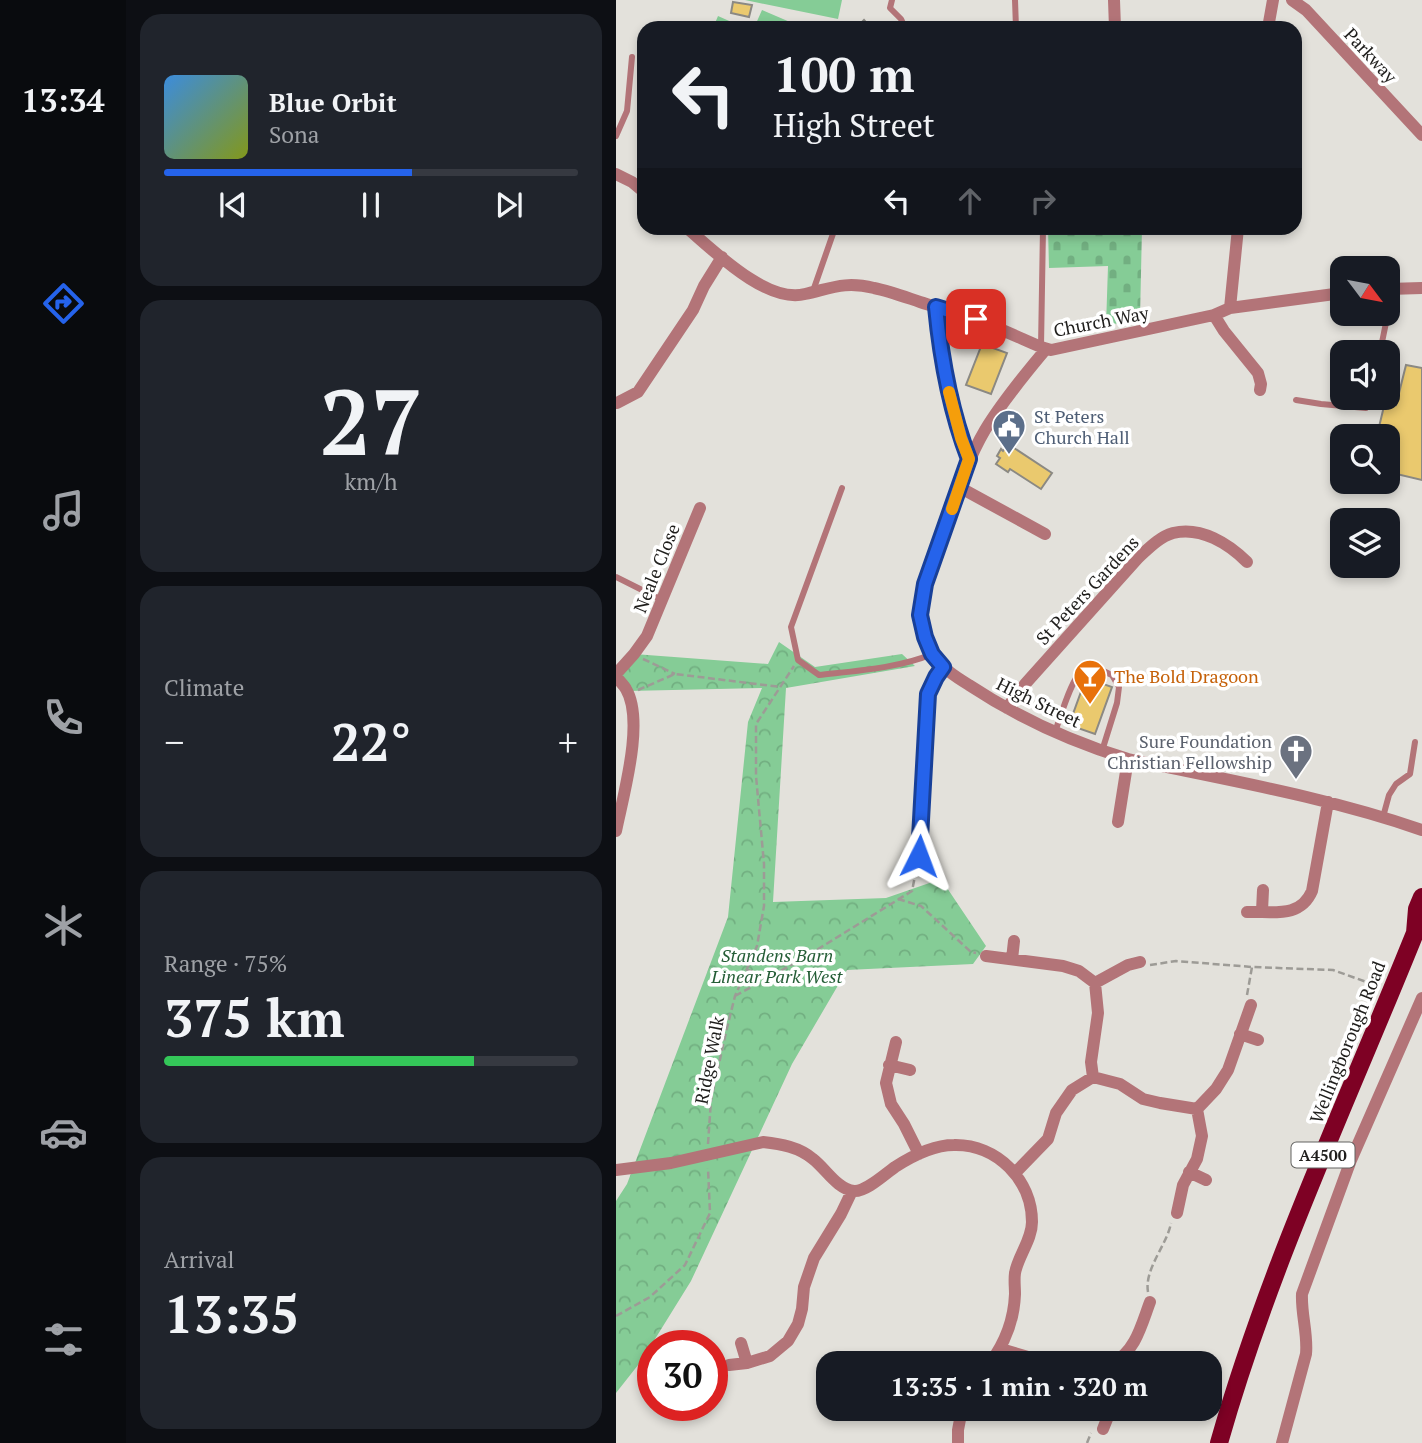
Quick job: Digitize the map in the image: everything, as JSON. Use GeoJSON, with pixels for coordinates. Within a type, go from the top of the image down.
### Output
{"type":"FeatureCollection","features":[{"type":"Feature","properties":{"kind":"main road","name":"Wellingborough Road"},"geometry":{"type":"LineString","coordinates":[[1219,1443],[1262,1309],[1300,1210],[1419,929],[1417,909],[1422,897]]}},
{"type":"Feature","properties":{"kind":"street"},"geometry":{"type":"LineString","coordinates":[[1114,0],[1115,21]]}},
{"type":"Feature","properties":{"kind":"street"},"geometry":{"type":"LineString","coordinates":[[1269,21],[1273,0]]}},
{"type":"Feature","properties":{"kind":"street","name":"Parkway"},"geometry":{"type":"LineString","coordinates":[[1292,0],[1306,10],[1422,135]]}},
{"type":"Feature","properties":{"kind":"street"},"geometry":{"type":"LineString","coordinates":[[616,174],[637,186]]}},
{"type":"Feature","properties":{"kind":"street","name":"Church Way"},"geometry":{"type":"LineString","coordinates":[[695,235],[761,285],[782,293],[805,294],[836,285],[855,284],[875,288],[976,319],[1044,348],[1056,349],[1214,315],[1230,308],[1330,295]]}},
{"type":"Feature","properties":{"kind":"street"},"geometry":{"type":"LineString","coordinates":[[1230,308],[1237,235]]}},
{"type":"Feature","properties":{"kind":"street"},"geometry":{"type":"LineString","coordinates":[[617,403],[638,392],[694,310],[704,286],[722,257]]}},
{"type":"Feature","properties":{"kind":"street"},"geometry":{"type":"LineString","coordinates":[[1400,289],[1422,288]]}},
{"type":"Feature","properties":{"kind":"street"},"geometry":{"type":"LineString","coordinates":[[936,307],[940,353],[961,438],[969,459]]}},
{"type":"Feature","properties":{"kind":"street"},"geometry":{"type":"LineString","coordinates":[[1214,315],[1258,373],[1260,390]]}},
{"type":"Feature","properties":{"kind":"street","name":"High Street"},"geometry":{"type":"LineString","coordinates":[[1044,348],[986,429],[969,459],[925,584],[920,615],[932,654],[943,667],[1007,708],[1102,751],[1328,802],[1422,830]]}},
{"type":"Feature","properties":{"kind":"street"},"geometry":{"type":"LineString","coordinates":[[959,487],[1045,534]]}},
{"type":"Feature","properties":{"kind":"street","name":"Neale Close"},"geometry":{"type":"LineString","coordinates":[[616,675],[648,636],[700,508]]}},
{"type":"Feature","properties":{"kind":"street","name":"St Peters Gardens"},"geometry":{"type":"LineString","coordinates":[[1007,708],[1026,683],[1156,541],[1174,533],[1194,533],[1224,543],[1247,562]]}},
{"type":"Feature","properties":{"kind":"street"},"geometry":{"type":"LineString","coordinates":[[919,856],[928,694],[943,667]]}},
{"type":"Feature","properties":{"kind":"street"},"geometry":{"type":"LineString","coordinates":[[616,675],[628,691],[634,710],[635,736],[616,831]]}},
{"type":"Feature","properties":{"kind":"street"},"geometry":{"type":"LineString","coordinates":[[1118,822],[1128,758]]}},
{"type":"Feature","properties":{"kind":"street"},"geometry":{"type":"LineString","coordinates":[[1247,912],[1290,911],[1309,899],[1328,802]]}},
{"type":"Feature","properties":{"kind":"street"},"geometry":{"type":"LineString","coordinates":[[1262,911],[1263,890]]}},
{"type":"Feature","properties":{"kind":"street"},"geometry":{"type":"LineString","coordinates":[[1012,959],[1014,941]]}},
{"type":"Feature","properties":{"kind":"street"},"geometry":{"type":"LineString","coordinates":[[986,956],[1063,966],[1079,971],[1096,983]]}},
{"type":"Feature","properties":{"kind":"street"},"geometry":{"type":"LineString","coordinates":[[1096,983],[1128,965],[1140,962]]}},
{"type":"Feature","properties":{"kind":"street"},"geometry":{"type":"LineString","coordinates":[[1093,1077],[1091,1062],[1098,1013],[1096,983]]}},
{"type":"Feature","properties":{"kind":"street"},"geometry":{"type":"LineString","coordinates":[[1282,1443],[1306,1354],[1302,1294],[1351,1160],[1422,998]]}},
{"type":"Feature","properties":{"kind":"street"},"geometry":{"type":"LineString","coordinates":[[1197,1109],[1216,1089],[1228,1070],[1251,1005]]}},
{"type":"Feature","properties":{"kind":"street"},"geometry":{"type":"LineString","coordinates":[[1240,1034],[1258,1041]]}},
{"type":"Feature","properties":{"kind":"street"},"geometry":{"type":"LineString","coordinates":[[896,1042],[886,1083],[891,1104],[919,1154]]}},
{"type":"Feature","properties":{"kind":"street"},"geometry":{"type":"LineString","coordinates":[[889,1065],[910,1070]]}},
{"type":"Feature","properties":{"kind":"street"},"geometry":{"type":"LineString","coordinates":[[1015,1173],[1048,1139],[1056,1113],[1072,1090],[1093,1077],[1120,1084],[1143,1098],[1197,1109]]}},
{"type":"Feature","properties":{"kind":"street"},"geometry":{"type":"LineString","coordinates":[[1177,1213],[1183,1185],[1197,1159],[1202,1136],[1197,1109]]}},
{"type":"Feature","properties":{"kind":"street"},"geometry":{"type":"LineString","coordinates":[[616,1170],[671,1163],[763,1142],[793,1147],[812,1158],[839,1185],[858,1191],[897,1166],[937,1146],[955,1145],[985,1151],[1005,1162],[1024,1186],[1032,1224],[1015,1273],[1013,1315],[1001,1349],[1008,1351]]}},
{"type":"Feature","properties":{"kind":"street"},"geometry":{"type":"LineString","coordinates":[[1189,1172],[1206,1180]]}},
{"type":"Feature","properties":{"kind":"street"},"geometry":{"type":"LineString","coordinates":[[729,1365],[770,1356],[788,1341],[798,1324],[804,1287],[814,1258],[852,1191]]}},
{"type":"Feature","properties":{"kind":"street"},"geometry":{"type":"LineString","coordinates":[[1129,1351],[1134,1344],[1150,1302]]}},
{"type":"Feature","properties":{"kind":"street"},"geometry":{"type":"LineString","coordinates":[[741,1343],[747,1363]]}},
{"type":"Feature","properties":{"kind":"street"},"geometry":{"type":"LineString","coordinates":[[958,1443],[960,1421]]}},
{"type":"Feature","properties":{"kind":"street"},"geometry":{"type":"LineString","coordinates":[[1103,1429],[1106,1421]]}},
{"type":"Feature","properties":{"kind":"lane"},"geometry":{"type":"LineString","coordinates":[[892,0],[890,8],[902,21]]}},
{"type":"Feature","properties":{"kind":"lane"},"geometry":{"type":"LineString","coordinates":[[1015,0],[1016,21]]}},
{"type":"Feature","properties":{"kind":"lane"},"geometry":{"type":"LineString","coordinates":[[616,136],[627,111],[632,57]]}},
{"type":"Feature","properties":{"kind":"lane"},"geometry":{"type":"LineString","coordinates":[[813,291],[833,235]]}},
{"type":"Feature","properties":{"kind":"lane"},"geometry":{"type":"LineString","coordinates":[[1043,235],[1044,348]]}},
{"type":"Feature","properties":{"kind":"lane"},"geometry":{"type":"LineString","coordinates":[[1296,400],[1330,405]]}},
{"type":"Feature","properties":{"kind":"lane"},"geometry":{"type":"LineString","coordinates":[[842,488],[791,627],[798,660],[819,675],[859,671],[912,661],[932,654]]}},
{"type":"Feature","properties":{"kind":"lane"},"geometry":{"type":"LineString","coordinates":[[616,577],[662,600]]}},
{"type":"Feature","properties":{"kind":"lane"},"geometry":{"type":"LineString","coordinates":[[1055,732],[1073,682],[1081,671],[1095,668],[1112,675],[1119,687],[1102,751]]}},
{"type":"Feature","properties":{"kind":"lane"},"geometry":{"type":"LineString","coordinates":[[1383,817],[1396,784],[1410,774],[1415,741]]}},
{"type":"Feature","properties":{"kind":"path"},"geometry":{"type":"LineString","coordinates":[[634,654],[675,674],[781,687]]}},
{"type":"Feature","properties":{"kind":"path","name":"Ridge Walk"},"geometry":{"type":"LineString","coordinates":[[616,1316],[650,1297],[685,1265],[710,1213],[707,1154],[711,1100],[735,996],[757,946],[764,906],[764,864],[756,776],[757,724],[798,660]]}},
{"type":"Feature","properties":{"kind":"path"},"geometry":{"type":"LineString","coordinates":[[629,694],[675,674]]}},
{"type":"Feature","properties":{"kind":"path"},"geometry":{"type":"LineString","coordinates":[[735,996],[802,959],[912,891],[919,856]]}},
{"type":"Feature","properties":{"kind":"path"},"geometry":{"type":"LineString","coordinates":[[898,899],[921,906],[971,952],[986,956]]}},
{"type":"Feature","properties":{"kind":"path"},"geometry":{"type":"LineString","coordinates":[[1140,962],[1143,967],[1176,961],[1333,970],[1372,984]]}},
{"type":"Feature","properties":{"kind":"path"},"geometry":{"type":"LineString","coordinates":[[1251,1005],[1247,995],[1252,967]]}},
{"type":"Feature","properties":{"kind":"path"},"geometry":{"type":"LineString","coordinates":[[747,969],[768,978]]}},
{"type":"Feature","properties":{"kind":"path"},"geometry":{"type":"LineString","coordinates":[[1150,1302],[1147,1285],[1170,1230],[1173,1213],[1177,1213]]}},
{"type":"Feature","properties":{"kind":"green space"},"geometry":{"type":"Polygon","coordinates":[[[745,0],[842,0],[838,19],[745,0]]]}},
{"type":"Feature","properties":{"kind":"green space"},"geometry":{"type":"Polygon","coordinates":[[[762,10],[788,21],[757,21],[762,10]]]}},
{"type":"Feature","properties":{"kind":"green space"},"geometry":{"type":"Polygon","coordinates":[[[718,16],[729,21],[716,21],[718,16]]]}},
{"type":"Feature","properties":{"kind":"green space"},"geometry":{"type":"Polygon","coordinates":[[[1048,235],[1142,235],[1140,318],[1106,326],[1108,266],[1049,268],[1048,235]]]}},
{"type":"Feature","properties":{"kind":"green space","name":"Standens Barn Linear Park West"},"geometry":{"type":"Polygon","coordinates":[[[779,642],[815,667],[902,654],[915,666],[786,688],[773,902],[886,898],[941,879],[986,946],[973,964],[847,970],[792,1064],[691,1281],[661,1330],[637,1330],[637,1366],[616,1393],[616,1201],[627,1184],[728,917],[748,722],[762,688],[628,691],[616,676],[634,654],[768,664],[779,642]]]}},
{"type":"Feature","properties":{"kind":"building"},"geometry":{"type":"Polygon","coordinates":[[[733,2],[752,5],[749,17],[731,13],[733,2]]]}},
{"type":"Feature","properties":{"kind":"building"},"geometry":{"type":"Polygon","coordinates":[[[982,344],[1007,353],[991,394],[966,385],[982,344]]]}},
{"type":"Feature","properties":{"kind":"building"},"geometry":{"type":"Polygon","coordinates":[[[1406,365],[1422,368],[1422,480],[1400,475],[1400,424],[1380,424],[1383,410],[1400,410],[1400,389],[1406,365]]]}},
{"type":"Feature","properties":{"kind":"building"},"geometry":{"type":"Polygon","coordinates":[[[1008,444],[1052,473],[1041,489],[1010,469],[1008,472],[996,464],[1001,449],[1003,451],[1008,444]]]}},
{"type":"Feature","properties":{"kind":"building","name":"The Bold Dragoon"},"geometry":{"type":"Polygon","coordinates":[[[1086,678],[1112,687],[1095,734],[1069,725],[1086,678]]]}},
{"type":"Feature","properties":{"kind":"slow traffic"},"geometry":{"type":"LineString","coordinates":[[949,392],[969,459],[952,509]]}},
{"type":"Feature","properties":{"kind":"place","name":"St Peters Church Hall"},"geometry":{"type":"Point","coordinates":[1009,456]}},
{"type":"Feature","properties":{"kind":"place","name":"The Bold Dragoon"},"geometry":{"type":"Point","coordinates":[1090,706]}},
{"type":"Feature","properties":{"kind":"place","name":"Sure Foundation Christian Fellowship"},"geometry":{"type":"Point","coordinates":[1296,781]}},
{"type":"Feature","properties":{"kind":"route"},"geometry":{"type":"LineString","coordinates":[[919,856],[928,694],[943,667],[932,654],[920,615],[925,584],[969,459],[961,438],[940,353],[936,307],[976,319]]}}]}
